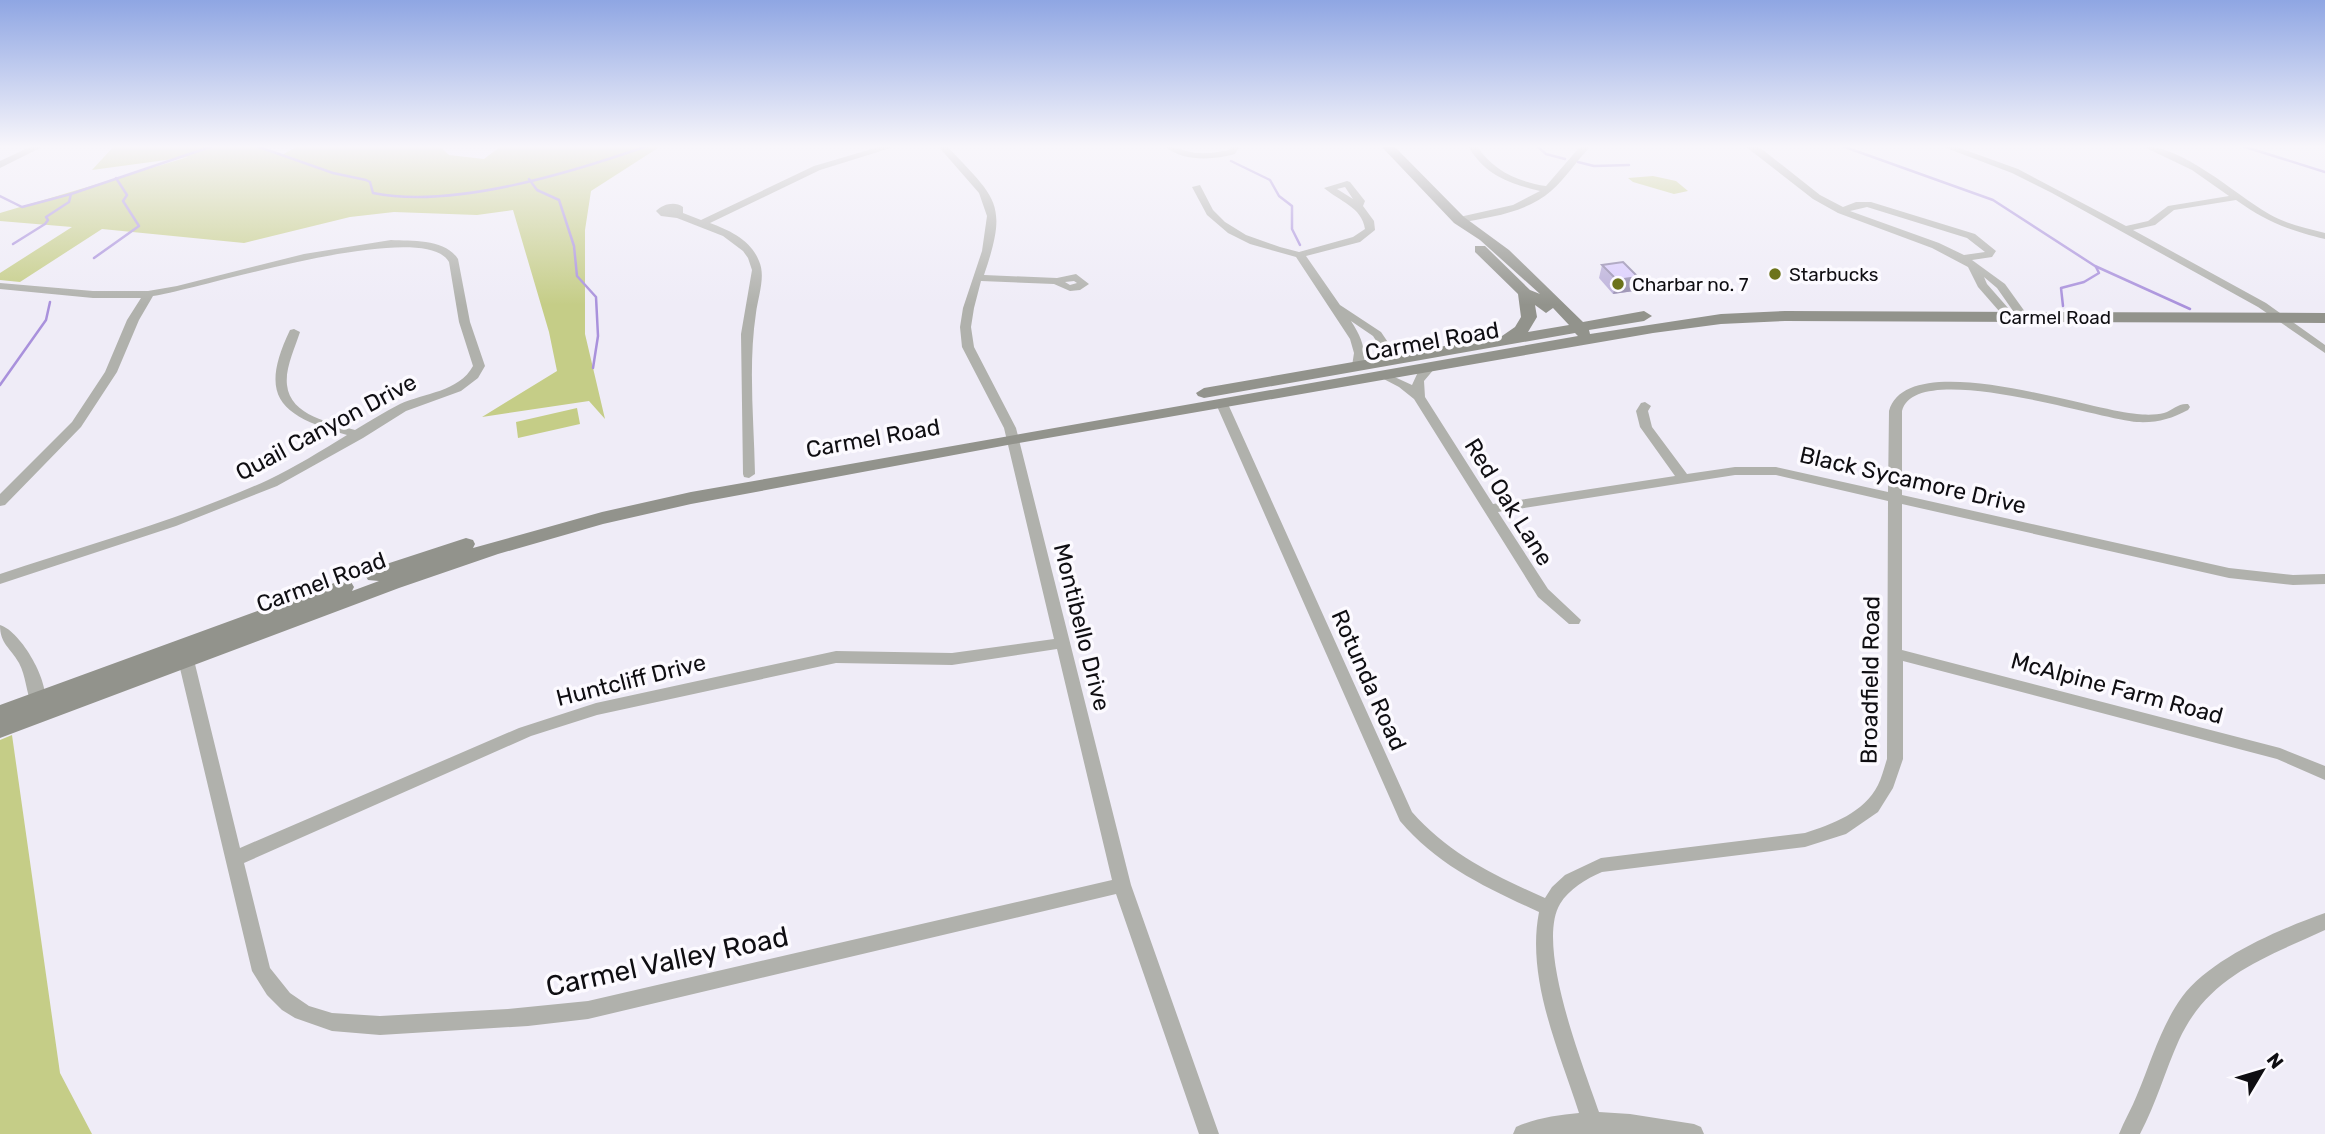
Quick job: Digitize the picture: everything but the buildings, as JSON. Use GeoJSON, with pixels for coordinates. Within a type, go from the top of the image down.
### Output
{"type":"FeatureCollection","features":[{"type":"Feature","properties":{"kind":"main road"},"geometry":{"type":"LineString","coordinates":[[1438,199],[1459,220],[1470,224],[1577,332]]}},
{"type":"Feature","properties":{"kind":"main road"},"geometry":{"type":"LineString","coordinates":[[1459,220],[1457,227],[1525,293],[1536,298],[1577,332]]}},
{"type":"Feature","properties":{"kind":"main road"},"geometry":{"type":"LineString","coordinates":[[1503,340],[1521,330],[1529,317],[1525,293]]}},
{"type":"Feature","properties":{"kind":"main road","name":"Carmel Road"},"geometry":{"type":"LineString","coordinates":[[0,730],[456,561],[602,518],[1012,434],[1503,340],[1785,316],[2325,318]]}},
{"type":"Feature","properties":{"kind":"main road","name":"Carmel Road"},"geometry":{"type":"LineString","coordinates":[[0,715],[464,544],[617,502],[749,474],[1222,404],[1384,376],[1429,368],[1577,332]]}},
{"type":"Feature","properties":{"kind":"main road"},"geometry":{"type":"LineString","coordinates":[[1384,376],[1394,365],[1394,360]]}},
{"type":"Feature","properties":{"kind":"street"},"geometry":{"type":"LineString","coordinates":[[700,224],[752,199]]}},
{"type":"Feature","properties":{"kind":"street","name":"Montibello Drive"},"geometry":{"type":"LineString","coordinates":[[986,199],[991,208],[992,231],[965,315],[965,334],[968,346],[1012,434],[1122,886],[1209,1134]]}},
{"type":"Feature","properties":{"kind":"street"},"geometry":{"type":"LineString","coordinates":[[1203,199],[1212,215],[1230,230],[1256,243],[1300,255],[1317,246],[1355,240],[1366,234],[1369,222],[1358,206]]}},
{"type":"Feature","properties":{"kind":"street"},"geometry":{"type":"LineString","coordinates":[[1459,220],[1533,199]]}},
{"type":"Feature","properties":{"kind":"street"},"geometry":{"type":"LineString","coordinates":[[1821,199],[1841,211],[1942,246],[1969,262],[1982,285],[2016,316]]}},
{"type":"Feature","properties":{"kind":"street"},"geometry":{"type":"LineString","coordinates":[[2069,199],[2282,318],[2325,350]]}},
{"type":"Feature","properties":{"kind":"street"},"geometry":{"type":"LineString","coordinates":[[2125,229],[2155,221],[2171,208],[2226,199]]}},
{"type":"Feature","properties":{"kind":"street"},"geometry":{"type":"LineString","coordinates":[[2241,199],[2277,222],[2325,236]]}},
{"type":"Feature","properties":{"kind":"street"},"geometry":{"type":"LineString","coordinates":[[1841,211],[1856,205],[1876,206],[1971,236],[1991,251],[1988,255],[1969,262]]}},
{"type":"Feature","properties":{"kind":"street"},"geometry":{"type":"LineString","coordinates":[[678,215],[742,244],[756,262],[747,334],[749,474]]}},
{"type":"Feature","properties":{"kind":"street","name":"Quail Canyon Drive"},"geometry":{"type":"LineString","coordinates":[[0,286],[107,295],[149,294],[195,287],[341,249],[404,244],[432,247],[447,253],[455,264],[464,320],[479,363],[477,372],[464,383],[400,408],[291,474],[240,497],[0,579]]}},
{"type":"Feature","properties":{"kind":"street"},"geometry":{"type":"LineString","coordinates":[[1300,255],[1327,299],[1343,315],[1360,351],[1358,366]]}},
{"type":"Feature","properties":{"kind":"street"},"geometry":{"type":"LineString","coordinates":[[976,278],[1058,281]]}},
{"type":"Feature","properties":{"kind":"street"},"geometry":{"type":"LineString","coordinates":[[0,502],[77,424],[111,372],[132,320],[149,294]]}},
{"type":"Feature","properties":{"kind":"street"},"geometry":{"type":"LineString","coordinates":[[1327,299],[1377,334],[1394,360]]}},
{"type":"Feature","properties":{"kind":"street"},"geometry":{"type":"LineString","coordinates":[[294,332],[281,385],[286,402],[307,417],[359,435]]}},
{"type":"Feature","properties":{"kind":"street"},"geometry":{"type":"LineString","coordinates":[[1419,397],[1416,381],[1420,374],[1429,368]]}},
{"type":"Feature","properties":{"kind":"street","name":"Red Oak Lane"},"geometry":{"type":"LineString","coordinates":[[1384,376],[1404,384],[1419,397],[1542,593],[1574,620]]}},
{"type":"Feature","properties":{"kind":"street","name":"Broadfield Road"},"geometry":{"type":"LineString","coordinates":[[1549,908],[1570,881],[1601,865],[1805,840],[1840,829],[1872,807],[1885,788],[1895,759],[1895,409],[1903,396],[1919,388],[1945,384],[1978,386],[2148,419],[2165,417],[2184,407]]}},
{"type":"Feature","properties":{"kind":"street","name":"Rotunda Road"},"geometry":{"type":"LineString","coordinates":[[1222,404],[1406,816],[1430,844],[1463,868],[1549,908]]}},
{"type":"Feature","properties":{"kind":"street"},"geometry":{"type":"LineString","coordinates":[[1645,406],[1642,411],[1646,427],[1684,479]]}},
{"type":"Feature","properties":{"kind":"street","name":"Black Sycamore Drive"},"geometry":{"type":"LineString","coordinates":[[1489,509],[1743,471],[1776,471],[2229,573],[2292,580],[2325,579]]}},
{"type":"Feature","properties":{"kind":"street"},"geometry":{"type":"LineString","coordinates":[[0,630],[26,659],[33,674],[38,701]]}},
{"type":"Feature","properties":{"kind":"street","name":"Huntcliff Drive"},"geometry":{"type":"LineString","coordinates":[[234,859],[525,732],[596,709],[836,657],[952,659],[1062,643]]}},
{"type":"Feature","properties":{"kind":"street","name":"McAlpine Farm Road"},"geometry":{"type":"LineString","coordinates":[[1895,654],[2280,754],[2325,772]]}},
{"type":"Feature","properties":{"kind":"street","name":"Carmel Valley Road"},"geometry":{"type":"LineString","coordinates":[[186,660],[257,961],[273,990],[290,1005],[314,1017],[340,1023],[370,1025],[532,1017],[597,1009],[1122,886]]}},
{"type":"Feature","properties":{"kind":"street"},"geometry":{"type":"LineString","coordinates":[[1549,908],[1545,926],[1545,960],[1592,1121]]}},
{"type":"Feature","properties":{"kind":"street"},"geometry":{"type":"LineString","coordinates":[[2129,1134],[2175,1030],[2193,998],[2214,978],[2234,965],[2325,921]]}},
{"type":"Feature","properties":{"kind":"street"},"geometry":{"type":"LineString","coordinates":[[1523,1134],[1540,1128],[1592,1121],[1625,1122],[1694,1134]]}},
{"type":"Feature","properties":{"kind":"green space"},"geometry":{"type":"Polygon","coordinates":[[[47,199],[590,199],[585,230],[585,334],[605,419],[589,401],[482,417],[557,371],[549,332],[513,210],[477,215],[394,212],[350,217],[244,243],[102,229],[20,282],[0,280],[0,273],[72,227],[0,221],[0,213],[47,199]]]}},
{"type":"Feature","properties":{"kind":"green space"},"geometry":{"type":"Polygon","coordinates":[[[577,408],[580,424],[518,438],[516,422],[577,408]]]}},
{"type":"Feature","properties":{"kind":"green space"},"geometry":{"type":"Polygon","coordinates":[[[12,735],[60,1073],[92,1134],[0,1134],[0,740],[12,735]]]}},
{"type":"Feature","properties":{"kind":"waterway"},"geometry":{"type":"LineString","coordinates":[[6,199],[22,207],[52,199]]}},
{"type":"Feature","properties":{"kind":"waterway"},"geometry":{"type":"LineString","coordinates":[[13,244],[45,224],[48,220],[46,217],[70,199]]}},
{"type":"Feature","properties":{"kind":"waterway"},"geometry":{"type":"LineString","coordinates":[[94,258],[139,226],[123,201],[124,199]]}},
{"type":"Feature","properties":{"kind":"waterway"},"geometry":{"type":"LineString","coordinates":[[557,199],[574,246],[577,276],[596,297],[598,336],[593,368]]}},
{"type":"Feature","properties":{"kind":"waterway"},"geometry":{"type":"LineString","coordinates":[[1283,199],[1292,206],[1292,229],[1300,245]]}},
{"type":"Feature","properties":{"kind":"waterway"},"geometry":{"type":"LineString","coordinates":[[1990,199],[2095,266],[2190,309]]}},
{"type":"Feature","properties":{"kind":"waterway"},"geometry":{"type":"LineString","coordinates":[[2063,306],[2061,288],[2084,282],[2099,273],[2096,267]]}},
{"type":"Feature","properties":{"kind":"waterway"},"geometry":{"type":"LineString","coordinates":[[0,385],[46,320],[50,302]]}},
{"type":"Feature","properties":{"kind":"place","name":"Starbucks"},"geometry":{"type":"Point","coordinates":[1775,274]}},
{"type":"Feature","properties":{"kind":"place","name":"Charbar no. 7"},"geometry":{"type":"Point","coordinates":[1618,284]}}]}
